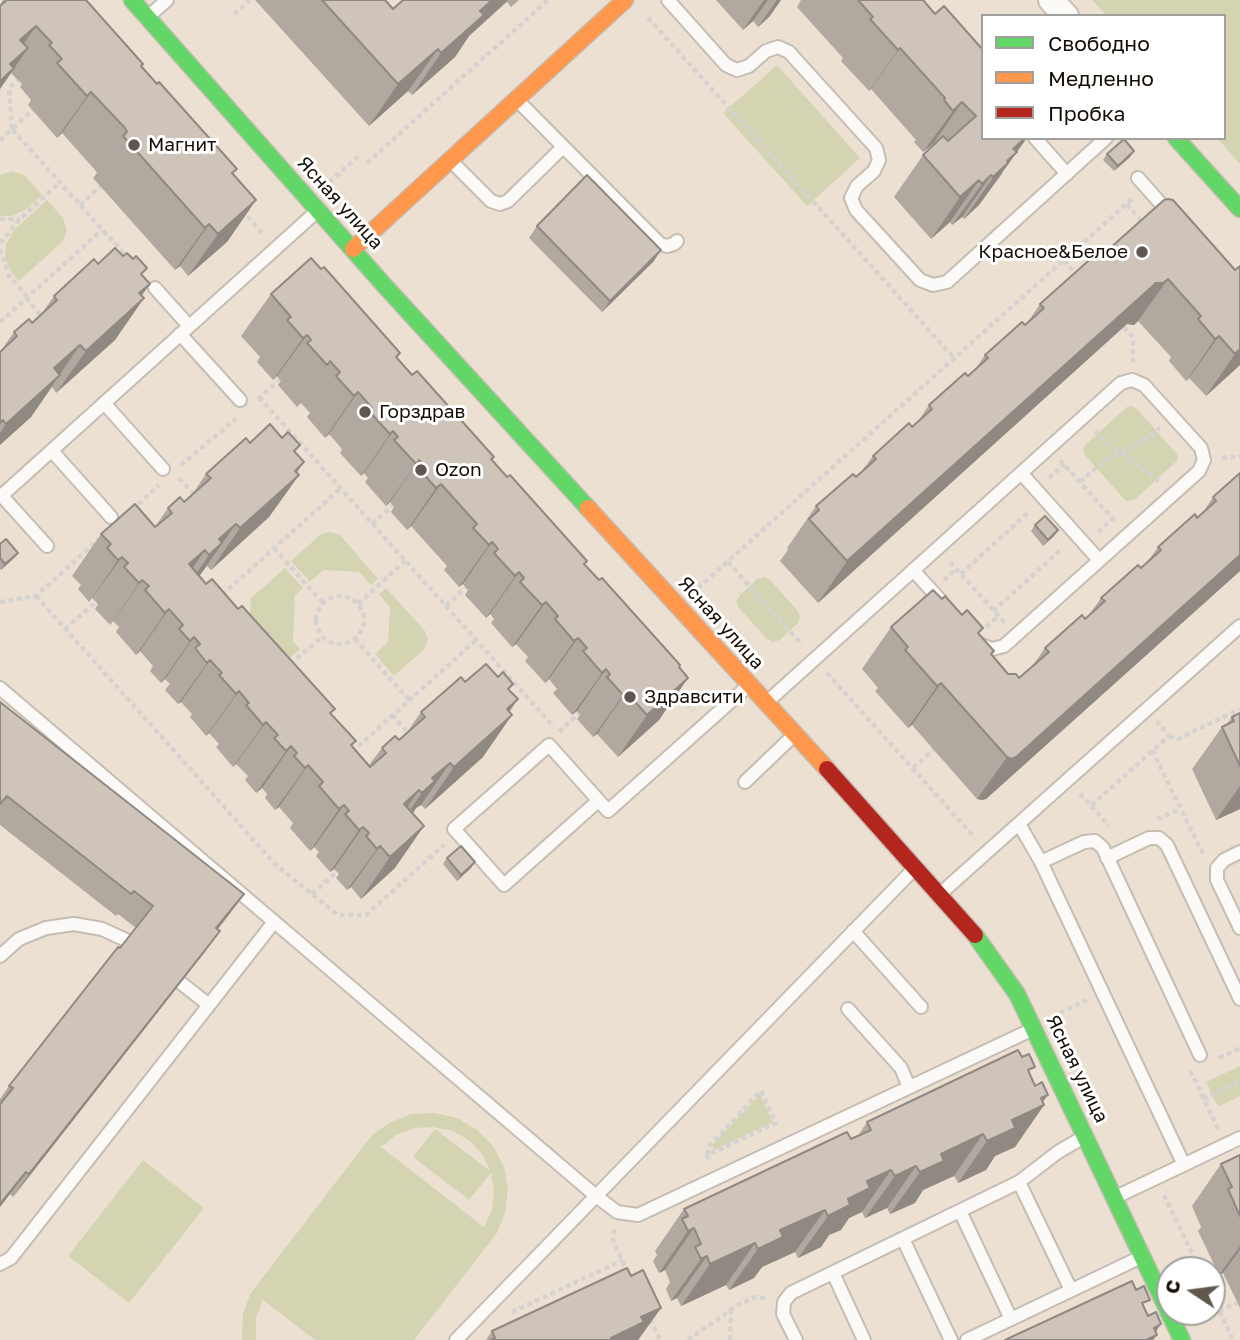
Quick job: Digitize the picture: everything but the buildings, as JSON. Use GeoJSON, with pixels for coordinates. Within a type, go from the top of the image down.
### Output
{"type":"FeatureCollection","features":[{"type":"Feature","properties":{"kind":"street","name":"Ясная улица"},"geometry":{"type":"LineString","coordinates":[[132,0],[353,249],[981,942],[1017,994],[1182,1340]]}},
{"type":"Feature","properties":{"kind":"street"},"geometry":{"type":"LineString","coordinates":[[353,249],[625,0]]}},
{"type":"Feature","properties":{"kind":"street"},"geometry":{"type":"LineString","coordinates":[[1051,0],[1064,14]]}},
{"type":"Feature","properties":{"kind":"street"},"geometry":{"type":"LineString","coordinates":[[1178,140],[1240,209]]}},
{"type":"Feature","properties":{"kind":"lane"},"geometry":{"type":"LineString","coordinates":[[148,18],[167,0]]}},
{"type":"Feature","properties":{"kind":"lane"},"geometry":{"type":"LineString","coordinates":[[668,0],[726,65],[737,70],[749,66],[766,51],[778,47],[789,52],[876,148],[879,160],[874,172],[857,186],[851,198],[856,209],[920,280],[933,285],[947,282],[1104,140]]}},
{"type":"Feature","properties":{"kind":"lane"},"geometry":{"type":"LineString","coordinates":[[516,99],[660,244],[667,246],[677,241]]}},
{"type":"Feature","properties":{"kind":"lane"},"geometry":{"type":"LineString","coordinates":[[1037,140],[1067,174]]}},
{"type":"Feature","properties":{"kind":"lane"},"geometry":{"type":"LineString","coordinates":[[450,160],[491,201],[500,204],[508,201],[563,147]]}},
{"type":"Feature","properties":{"kind":"lane"},"geometry":{"type":"LineString","coordinates":[[1142,182],[1178,222]]}},
{"type":"Feature","properties":{"kind":"lane"},"geometry":{"type":"LineString","coordinates":[[47,546],[1,496],[276,248],[314,205]]}},
{"type":"Feature","properties":{"kind":"lane"},"geometry":{"type":"LineString","coordinates":[[155,288],[185,330],[246,401]]}},
{"type":"Feature","properties":{"kind":"lane"},"geometry":{"type":"LineString","coordinates":[[765,703],[1121,383],[1132,380],[1144,384],[1201,447],[1204,460],[1199,471],[1004,646],[992,649],[981,645],[974,638]]}},
{"type":"Feature","properties":{"kind":"lane"},"geometry":{"type":"LineString","coordinates":[[104,403],[163,469]]}},
{"type":"Feature","properties":{"kind":"lane"},"geometry":{"type":"LineString","coordinates":[[52,451],[111,517]]}},
{"type":"Feature","properties":{"kind":"lane"},"geometry":{"type":"LineString","coordinates":[[1021,473],[1099,560]]}},
{"type":"Feature","properties":{"kind":"lane"},"geometry":{"type":"LineString","coordinates":[[913,570],[948,610]]}},
{"type":"Feature","properties":{"kind":"lane"},"geometry":{"type":"LineString","coordinates":[[940,894],[1240,626]]}},
{"type":"Feature","properties":{"kind":"lane"},"geometry":{"type":"LineString","coordinates":[[598,801],[504,885],[454,830],[549,745],[608,811],[749,685]]}},
{"type":"Feature","properties":{"kind":"lane"},"geometry":{"type":"LineString","coordinates":[[0,688],[617,1212],[638,1215],[1034,1028]]}},
{"type":"Feature","properties":{"kind":"lane"},"geometry":{"type":"LineString","coordinates":[[745,782],[794,734]]}},
{"type":"Feature","properties":{"kind":"lane"},"geometry":{"type":"LineString","coordinates":[[1019,824],[1041,862],[1184,1165]]}},
{"type":"Feature","properties":{"kind":"lane"},"geometry":{"type":"LineString","coordinates":[[1107,858],[1149,838],[1159,838],[1167,845],[1240,999]]}},
{"type":"Feature","properties":{"kind":"lane"},"geometry":{"type":"LineString","coordinates":[[1041,862],[1084,842],[1095,841],[1103,848],[1199,1062]]}},
{"type":"Feature","properties":{"kind":"lane"},"geometry":{"type":"LineString","coordinates":[[1240,852],[1224,860],[1217,869],[1217,880],[1240,928]]}},
{"type":"Feature","properties":{"kind":"lane"},"geometry":{"type":"LineString","coordinates":[[456,1340],[915,867]]}},
{"type":"Feature","properties":{"kind":"lane"},"geometry":{"type":"LineString","coordinates":[[0,1264],[11,1258],[274,922]]}},
{"type":"Feature","properties":{"kind":"lane"},"geometry":{"type":"LineString","coordinates":[[0,956],[19,939],[46,928],[74,925],[102,929],[128,941]]}},
{"type":"Feature","properties":{"kind":"lane"},"geometry":{"type":"LineString","coordinates":[[853,931],[921,1007]]}},
{"type":"Feature","properties":{"kind":"lane"},"geometry":{"type":"LineString","coordinates":[[181,982],[209,1004]]}},
{"type":"Feature","properties":{"kind":"lane"},"geometry":{"type":"LineString","coordinates":[[848,1009],[901,1068],[908,1087]]}},
{"type":"Feature","properties":{"kind":"lane"},"geometry":{"type":"LineString","coordinates":[[796,1340],[783,1314],[784,1302],[791,1293],[1019,1182],[1058,1152],[1086,1136]]}},
{"type":"Feature","properties":{"kind":"lane"},"geometry":{"type":"LineString","coordinates":[[1114,1198],[1240,1138]]}},
{"type":"Feature","properties":{"kind":"lane"},"geometry":{"type":"LineString","coordinates":[[1019,1182],[1071,1290]]}},
{"type":"Feature","properties":{"kind":"lane"},"geometry":{"type":"LineString","coordinates":[[960,1211],[1011,1319]]}},
{"type":"Feature","properties":{"kind":"lane"},"geometry":{"type":"LineString","coordinates":[[903,1239],[951,1340]]}},
{"type":"Feature","properties":{"kind":"lane"},"geometry":{"type":"LineString","coordinates":[[967,1340],[1143,1256]]}},
{"type":"Feature","properties":{"kind":"lane"},"geometry":{"type":"LineString","coordinates":[[832,1273],[864,1340]]}},
{"type":"Feature","properties":{"kind":"path"},"geometry":{"type":"LineString","coordinates":[[234,14],[250,0]]}},
{"type":"Feature","properties":{"kind":"path"},"geometry":{"type":"LineString","coordinates":[[367,163],[548,0]]}},
{"type":"Feature","properties":{"kind":"path"},"geometry":{"type":"LineString","coordinates":[[641,9],[954,358]]}},
{"type":"Feature","properties":{"kind":"path"},"geometry":{"type":"LineString","coordinates":[[18,80],[9,88],[12,129],[129,259]]}},
{"type":"Feature","properties":{"kind":"path"},"geometry":{"type":"LineString","coordinates":[[0,140],[33,110]]}},
{"type":"Feature","properties":{"kind":"path"},"geometry":{"type":"LineString","coordinates":[[314,205],[360,155]]}},
{"type":"Feature","properties":{"kind":"path"},"geometry":{"type":"LineString","coordinates":[[0,243],[19,219],[60,182]]}},
{"type":"Feature","properties":{"kind":"path"},"geometry":{"type":"LineString","coordinates":[[691,595],[1126,204],[1142,182]]}},
{"type":"Feature","properties":{"kind":"path"},"geometry":{"type":"LineString","coordinates":[[80,205],[101,187]]}},
{"type":"Feature","properties":{"kind":"path"},"geometry":{"type":"LineString","coordinates":[[1126,204],[1150,230]]}},
{"type":"Feature","properties":{"kind":"path"},"geometry":{"type":"LineString","coordinates":[[239,207],[276,248]]}},
{"type":"Feature","properties":{"kind":"path"},"geometry":{"type":"LineString","coordinates":[[0,219],[19,219]]}},
{"type":"Feature","properties":{"kind":"path"},"geometry":{"type":"LineString","coordinates":[[0,322],[102,230]]}},
{"type":"Feature","properties":{"kind":"path"},"geometry":{"type":"LineString","coordinates":[[0,249],[9,276],[45,319]]}},
{"type":"Feature","properties":{"kind":"path"},"geometry":{"type":"LineString","coordinates":[[1064,260],[1086,285]]}},
{"type":"Feature","properties":{"kind":"path"},"geometry":{"type":"LineString","coordinates":[[0,272],[9,276]]}},
{"type":"Feature","properties":{"kind":"path"},"geometry":{"type":"LineString","coordinates":[[1124,327],[1133,337],[1132,380]]}},
{"type":"Feature","properties":{"kind":"path"},"geometry":{"type":"LineString","coordinates":[[246,401],[280,379]]}},
{"type":"Feature","properties":{"kind":"path"},"geometry":{"type":"LineString","coordinates":[[197,498],[174,472],[239,416]]}},
{"type":"Feature","properties":{"kind":"path"},"geometry":{"type":"LineString","coordinates":[[1083,417],[1101,438],[1154,477],[1171,496]]}},
{"type":"Feature","properties":{"kind":"path"},"geometry":{"type":"LineString","coordinates":[[1080,482],[1099,465],[1152,435],[1173,417]]}},
{"type":"Feature","properties":{"kind":"path"},"geometry":{"type":"LineString","coordinates":[[290,432],[528,698]]}},
{"type":"Feature","properties":{"kind":"path"},"geometry":{"type":"LineString","coordinates":[[1049,447],[1128,535]]}},
{"type":"Feature","properties":{"kind":"path"},"geometry":{"type":"LineString","coordinates":[[126,516],[161,484]]}},
{"type":"Feature","properties":{"kind":"path"},"geometry":{"type":"LineString","coordinates":[[222,595],[341,489]]}},
{"type":"Feature","properties":{"kind":"path"},"geometry":{"type":"LineString","coordinates":[[961,574],[1044,499]]}},
{"type":"Feature","properties":{"kind":"path"},"geometry":{"type":"LineString","coordinates":[[372,524],[393,505]]}},
{"type":"Feature","properties":{"kind":"path"},"geometry":{"type":"LineString","coordinates":[[0,602],[36,596],[107,533]]}},
{"type":"Feature","properties":{"kind":"path"},"geometry":{"type":"LineString","coordinates":[[993,611],[1077,536]]}},
{"type":"Feature","properties":{"kind":"path"},"geometry":{"type":"LineString","coordinates":[[274,548],[323,603]]}},
{"type":"Feature","properties":{"kind":"path"},"geometry":{"type":"LineString","coordinates":[[937,548],[1016,635]]}},
{"type":"Feature","properties":{"kind":"path"},"geometry":{"type":"LineString","coordinates":[[358,604],[405,561]]}},
{"type":"Feature","properties":{"kind":"path"},"geometry":{"type":"LineString","coordinates":[[728,562],[988,852]]}},
{"type":"Feature","properties":{"kind":"path"},"geometry":{"type":"LineString","coordinates":[[446,606],[466,587]]}},
{"type":"Feature","properties":{"kind":"path"},"geometry":{"type":"LineString","coordinates":[[36,596],[276,865],[338,915],[366,915],[450,840]]}},
{"type":"Feature","properties":{"kind":"path"},"geometry":{"type":"LineString","coordinates":[[341,596],[358,604],[364,621],[362,631],[355,639],[338,644],[329,642],[322,636],[315,619],[323,603],[332,597],[341,596]]}},
{"type":"Feature","properties":{"kind":"path"},"geometry":{"type":"LineString","coordinates":[[65,629],[96,602]]}},
{"type":"Feature","properties":{"kind":"path"},"geometry":{"type":"LineString","coordinates":[[286,668],[322,636]]}},
{"type":"Feature","properties":{"kind":"path"},"geometry":{"type":"LineString","coordinates":[[355,639],[409,700]]}},
{"type":"Feature","properties":{"kind":"path"},"geometry":{"type":"LineString","coordinates":[[348,756],[476,640]]}},
{"type":"Feature","properties":{"kind":"path"},"geometry":{"type":"LineString","coordinates":[[668,683],[705,724]]}},
{"type":"Feature","properties":{"kind":"path"},"geometry":{"type":"LineString","coordinates":[[1146,710],[1169,736],[1178,739],[1240,709]]}},
{"type":"Feature","properties":{"kind":"path"},"geometry":{"type":"LineString","coordinates":[[558,732],[579,713]]}},
{"type":"Feature","properties":{"kind":"path"},"geometry":{"type":"LineString","coordinates":[[392,715],[412,736]]}},
{"type":"Feature","properties":{"kind":"path"},"geometry":{"type":"LineString","coordinates":[[1068,780],[1091,806],[1169,736]]}},
{"type":"Feature","properties":{"kind":"path"},"geometry":{"type":"LineString","coordinates":[[913,768],[934,750]]}},
{"type":"Feature","properties":{"kind":"path"},"geometry":{"type":"LineString","coordinates":[[1152,750],[1201,854],[1217,869]]}},
{"type":"Feature","properties":{"kind":"path"},"geometry":{"type":"LineString","coordinates":[[312,894],[337,872]]}},
{"type":"Feature","properties":{"kind":"path"},"geometry":{"type":"LineString","coordinates":[[1056,1015],[1103,993]]}},
{"type":"Feature","properties":{"kind":"path"},"geometry":{"type":"LineString","coordinates":[[1217,1059],[1240,1048]]}},
{"type":"Feature","properties":{"kind":"path"},"geometry":{"type":"LineString","coordinates":[[1199,1062],[1191,1072],[1225,1145]]}},
{"type":"Feature","properties":{"kind":"path"},"geometry":{"type":"LineString","coordinates":[[1203,1099],[1240,1081]]}},
{"type":"Feature","properties":{"kind":"path"},"geometry":{"type":"LineString","coordinates":[[707,1155],[776,1123],[761,1091],[710,1144],[707,1155],[717,1178]]}},
{"type":"Feature","properties":{"kind":"path"},"geometry":{"type":"LineString","coordinates":[[1156,1178],[1193,1256]]}},
{"type":"Feature","properties":{"kind":"path"},"geometry":{"type":"LineString","coordinates":[[617,1212],[613,1240],[633,1283]]}},
{"type":"Feature","properties":{"kind":"path"},"geometry":{"type":"LineString","coordinates":[[472,1323],[500,1317],[622,1260]]}},
{"type":"Feature","properties":{"kind":"path"},"geometry":{"type":"LineString","coordinates":[[688,1340],[755,1297],[784,1302]]}},
{"type":"Feature","properties":{"kind":"path"},"geometry":{"type":"LineString","coordinates":[[1226,1308],[1237,1303]]}},
{"type":"Feature","properties":{"kind":"path"},"geometry":{"type":"LineString","coordinates":[[730,1340],[731,1310]]}},
{"type":"Feature","properties":{"kind":"path"},"geometry":{"type":"LineString","coordinates":[[649,1317],[660,1340]]}},
{"type":"Feature","properties":{"kind":"green space"},"geometry":{"type":"Polygon","coordinates":[[[1092,0],[1240,0],[1240,164],[1219,140],[1226,140],[1226,14],[1105,14],[1092,0]]]}},
{"type":"Feature","properties":{"kind":"green space"},"geometry":{"type":"Polygon","coordinates":[[[777,65],[860,158],[807,206],[723,113],[777,65]]]}},
{"type":"Feature","properties":{"kind":"green space"},"geometry":{"type":"Polygon","coordinates":[[[13,171],[24,175],[42,195],[25,210],[11,216],[0,216],[0,175],[13,171]]]}},
{"type":"Feature","properties":{"kind":"green space"},"geometry":{"type":"Polygon","coordinates":[[[47,200],[63,218],[67,231],[62,242],[19,281],[5,259],[6,244],[14,230],[47,200]]]}},
{"type":"Feature","properties":{"kind":"green space"},"geometry":{"type":"Polygon","coordinates":[[[1132,406],[1178,458],[1134,500],[1129,501],[1125,500],[1083,450],[1085,445],[1127,407],[1132,406]]]}},
{"type":"Feature","properties":{"kind":"green space"},"geometry":{"type":"Polygon","coordinates":[[[331,532],[340,535],[378,579],[371,585],[359,572],[323,570],[310,582],[291,561],[321,534],[331,532]]]}},
{"type":"Feature","properties":{"kind":"green space"},"geometry":{"type":"Polygon","coordinates":[[[285,568],[303,588],[295,595],[293,641],[300,649],[290,658],[250,614],[251,598],[285,568]]]}},
{"type":"Feature","properties":{"kind":"green space"},"geometry":{"type":"Polygon","coordinates":[[[764,577],[770,580],[798,611],[800,618],[780,640],[773,642],[767,639],[739,608],[736,601],[757,579],[764,577]]]}},
{"type":"Feature","properties":{"kind":"green space"},"geometry":{"type":"Polygon","coordinates":[[[386,588],[425,631],[428,640],[424,649],[394,676],[375,654],[388,642],[390,607],[379,594],[386,588]]]}},
{"type":"Feature","properties":{"kind":"green space"},"geometry":{"type":"Polygon","coordinates":[[[1240,1066],[1240,1096],[1218,1107],[1206,1082],[1240,1066]]]}},
{"type":"Feature","properties":{"kind":"green space"},"geometry":{"type":"Polygon","coordinates":[[[760,1095],[773,1122],[714,1150],[712,1145],[760,1095]]]}},
{"type":"Feature","properties":{"kind":"green space"},"geometry":{"type":"Polygon","coordinates":[[[435,1113],[457,1118],[477,1130],[493,1146],[504,1167],[508,1190],[505,1213],[497,1233],[414,1340],[315,1340],[263,1300],[256,1317],[256,1340],[242,1340],[243,1314],[250,1294],[372,1135],[389,1123],[411,1114],[435,1113]],[[433,1127],[414,1128],[396,1135],[381,1147],[484,1227],[492,1210],[494,1191],[491,1173],[469,1200],[413,1157],[435,1129],[490,1171],[482,1154],[469,1140],[452,1131],[433,1127]]]}},
{"type":"Feature","properties":{"kind":"green space"},"geometry":{"type":"Polygon","coordinates":[[[143,1160],[204,1208],[129,1303],[68,1256],[143,1160]]]}},
{"type":"Feature","properties":{"kind":"traffic: fast"},"geometry":{"type":"LineString","coordinates":[[132,0],[384,285],[588,508]]}},
{"type":"Feature","properties":{"kind":"traffic: fast"},"geometry":{"type":"LineString","coordinates":[[1178,140],[1240,209]]}},
{"type":"Feature","properties":{"kind":"traffic: fast"},"geometry":{"type":"LineString","coordinates":[[975,935],[1017,994],[1182,1340]]}},
{"type":"Feature","properties":{"kind":"traffic: slow"},"geometry":{"type":"LineString","coordinates":[[353,249],[625,0]]}},
{"type":"Feature","properties":{"kind":"traffic: slow"},"geometry":{"type":"LineString","coordinates":[[588,508],[827,769]]}},
{"type":"Feature","properties":{"kind":"traffic: jam"},"geometry":{"type":"LineString","coordinates":[[827,769],[975,935]]}},
{"type":"Feature","properties":{"kind":"place","name":"Магнит"},"geometry":{"type":"Point","coordinates":[134,145]}},
{"type":"Feature","properties":{"kind":"place","name":"Красное&Белое"},"geometry":{"type":"Point","coordinates":[1142,252]}},
{"type":"Feature","properties":{"kind":"place","name":"Горздрав"},"geometry":{"type":"Point","coordinates":[365,412]}},
{"type":"Feature","properties":{"kind":"place","name":"Ozon"},"geometry":{"type":"Point","coordinates":[421,470]}},
{"type":"Feature","properties":{"kind":"place","name":"Здравсити"},"geometry":{"type":"Point","coordinates":[630,697]}}]}
